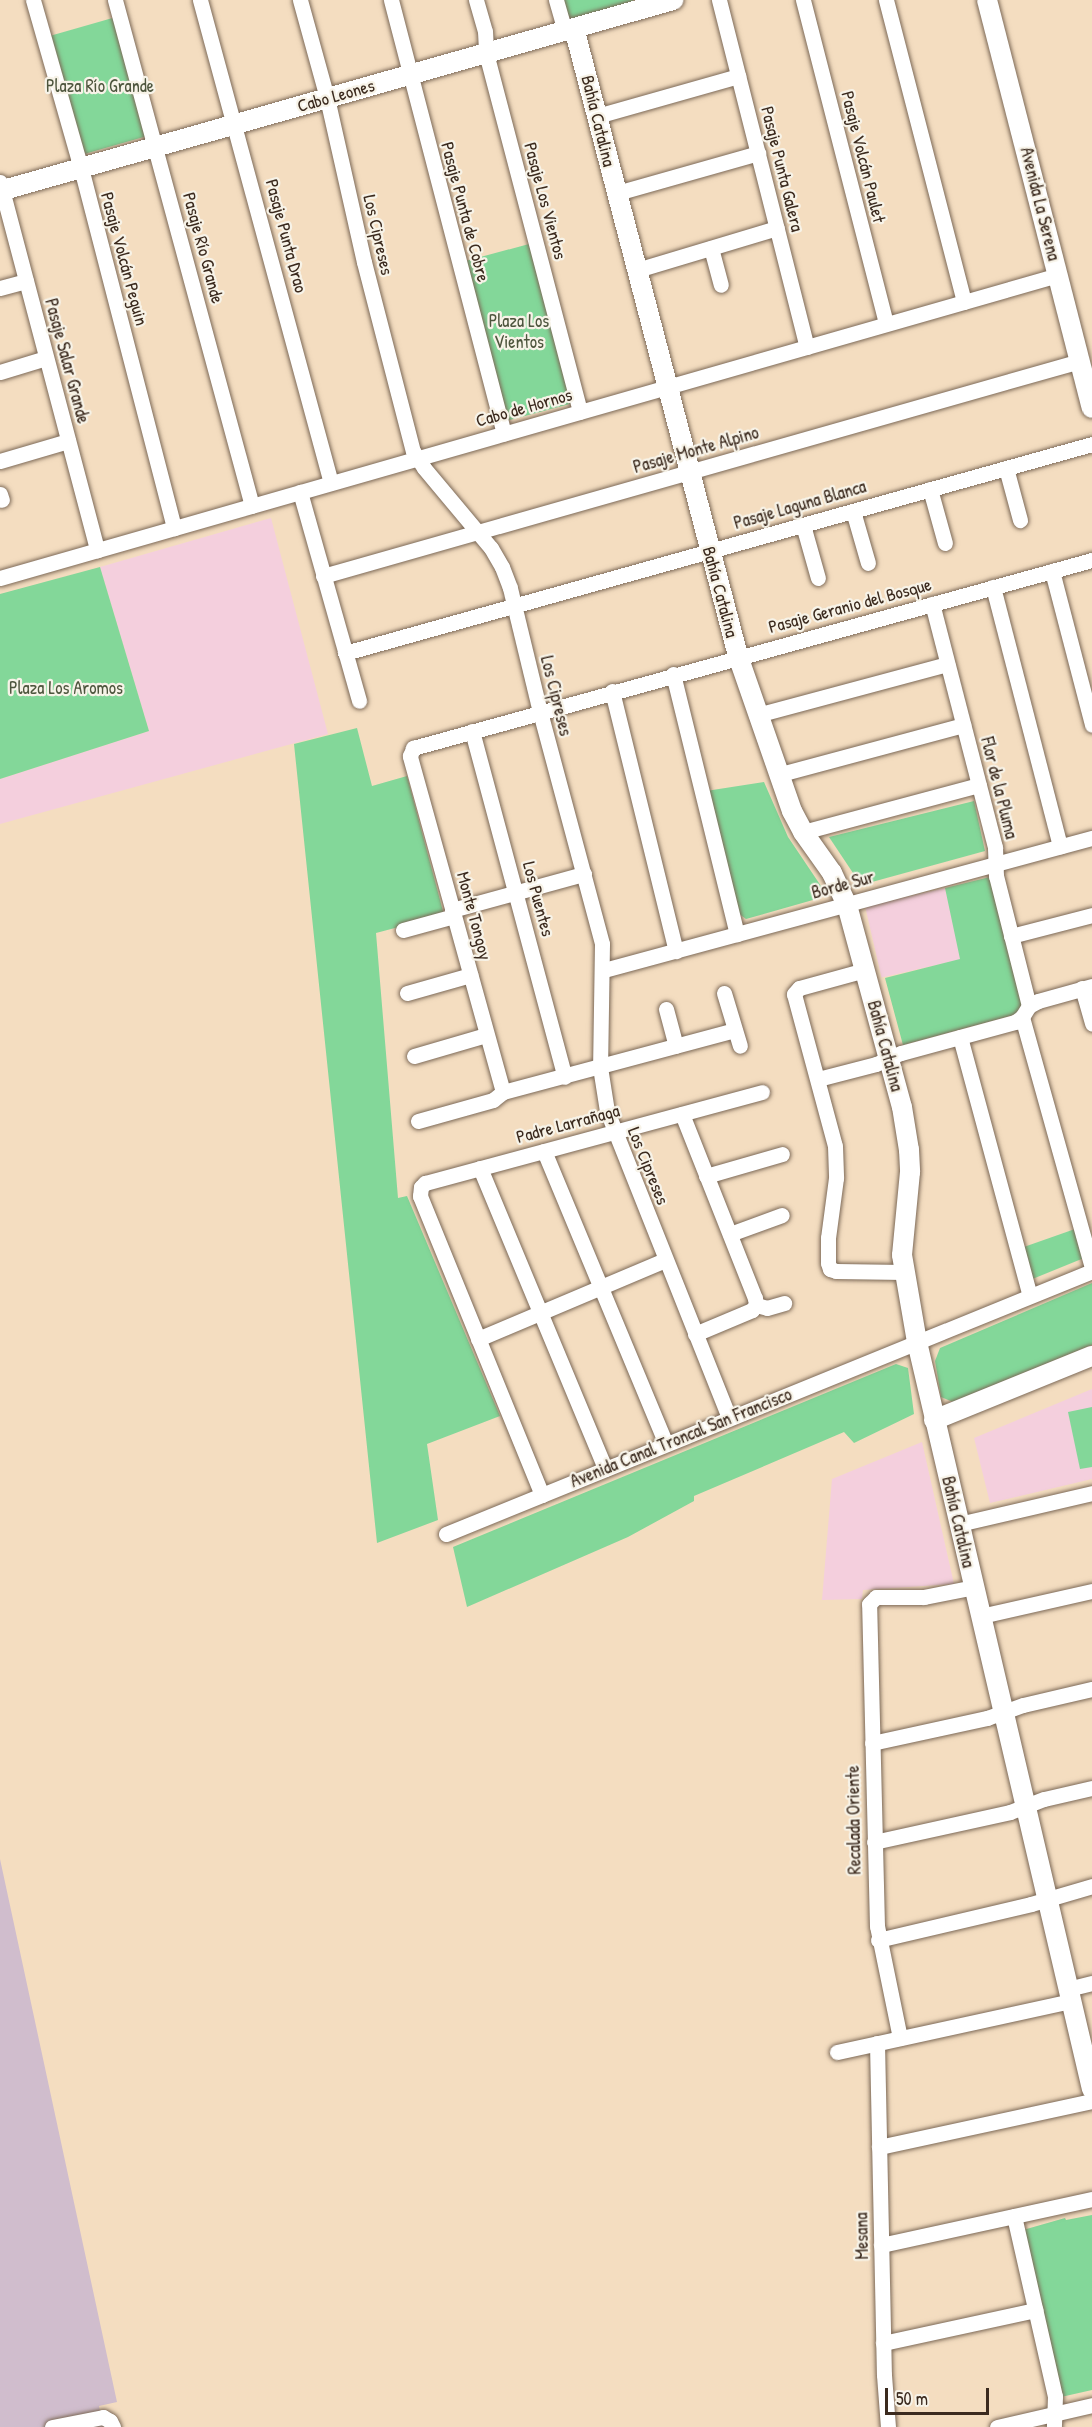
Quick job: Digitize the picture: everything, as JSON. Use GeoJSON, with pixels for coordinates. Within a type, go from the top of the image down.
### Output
{"type":"FeatureCollection","features":[{"type":"Feature","properties":{"kind":"street","name":"Pasaje Volcán Peguin"},"geometry":{"type":"LineString","coordinates":[[33,0],[81,168],[174,528]]}},
{"type":"Feature","properties":{"kind":"street","name":"Pasaje Río Grande"},"geometry":{"type":"LineString","coordinates":[[116,0],[252,506]]}},
{"type":"Feature","properties":{"kind":"street","name":"Pasaje Punta Drao"},"geometry":{"type":"LineString","coordinates":[[200,0],[236,124],[331,483]]}},
{"type":"Feature","properties":{"kind":"street","name":"Los Cipreses"},"geometry":{"type":"LineString","coordinates":[[300,0],[327,98],[364,262],[411,443],[417,459],[477,532],[502,567],[514,605],[540,712],[601,935],[604,970],[600,1067],[602,1089],[613,1132],[729,1418]]}},
{"type":"Feature","properties":{"kind":"street","name":"Pasaje Punta de Cobre"},"geometry":{"type":"LineString","coordinates":[[391,0],[504,434]]}},
{"type":"Feature","properties":{"kind":"street","name":"Pasaje Los Vientos"},"geometry":{"type":"LineString","coordinates":[[476,0],[485,31],[486,53],[580,412]]}},
{"type":"Feature","properties":{"kind":"street","name":"Bahía Catalina"},"geometry":{"type":"LineString","coordinates":[[556,0],[570,30],[597,116],[738,656],[777,775],[803,832],[832,873],[847,905],[902,1107],[909,1150],[909,1193],[902,1243],[904,1272],[917,1342],[1092,2088]]}},
{"type":"Feature","properties":{"kind":"street","name":"Cabo Leones"},"geometry":{"type":"LineString","coordinates":[[1,188],[81,168],[570,30],[640,4],[673,0]]}},
{"type":"Feature","properties":{"kind":"street","name":"Pasaje Punta Galera"},"geometry":{"type":"LineString","coordinates":[[719,0],[807,347]]}},
{"type":"Feature","properties":{"kind":"street","name":"Pasaje Volcán Paulet"},"geometry":{"type":"LineString","coordinates":[[803,0],[886,324]]}},
{"type":"Feature","properties":{"kind":"street"},"geometry":{"type":"LineString","coordinates":[[886,0],[964,302]]}},
{"type":"Feature","properties":{"kind":"street","name":"Avenida La Serena"},"geometry":{"type":"LineString","coordinates":[[987,0],[1092,408]]}},
{"type":"Feature","properties":{"kind":"street"},"geometry":{"type":"LineString","coordinates":[[597,116],[738,76]]}},
{"type":"Feature","properties":{"kind":"street"},"geometry":{"type":"LineString","coordinates":[[617,193],[758,153]]}},
{"type":"Feature","properties":{"kind":"street","name":"Pasaje Salar Grande"},"geometry":{"type":"LineString","coordinates":[[1,188],[97,550]]}},
{"type":"Feature","properties":{"kind":"street"},"geometry":{"type":"LineString","coordinates":[[637,270],[777,228]]}},
{"type":"Feature","properties":{"kind":"street"},"geometry":{"type":"LineString","coordinates":[[711,248],[721,285]]}},
{"type":"Feature","properties":{"kind":"street","name":"Cabo de Hornos"},"geometry":{"type":"LineString","coordinates":[[0,578],[1058,275]]}},
{"type":"Feature","properties":{"kind":"street"},"geometry":{"type":"LineString","coordinates":[[0,288],[26,281]]}},
{"type":"Feature","properties":{"kind":"street"},"geometry":{"type":"LineString","coordinates":[[0,372],[46,358]]}},
{"type":"Feature","properties":{"kind":"street","name":"Pasaje Monte Alpino"},"geometry":{"type":"LineString","coordinates":[[323,576],[1080,362]]}},
{"type":"Feature","properties":{"kind":"street"},"geometry":{"type":"LineString","coordinates":[[0,461],[68,441]]}},
{"type":"Feature","properties":{"kind":"street","name":"Pasaje Laguna Blanca"},"geometry":{"type":"LineString","coordinates":[[345,653],[1092,444]]}},
{"type":"Feature","properties":{"kind":"street"},"geometry":{"type":"LineString","coordinates":[[1006,468],[1020,520]]}},
{"type":"Feature","properties":{"kind":"street"},"geometry":{"type":"LineString","coordinates":[[930,489],[945,543]]}},
{"type":"Feature","properties":{"kind":"street"},"geometry":{"type":"LineString","coordinates":[[300,492],[359,700]]}},
{"type":"Feature","properties":{"kind":"street"},"geometry":{"type":"LineString","coordinates":[[854,511],[868,563]]}},
{"type":"Feature","properties":{"kind":"street"},"geometry":{"type":"LineString","coordinates":[[803,525],[818,578]]}},
{"type":"Feature","properties":{"kind":"street","name":"Pasaje Geranio del Bosque"},"geometry":{"type":"LineString","coordinates":[[411,750],[672,674],[1092,560]]}},
{"type":"Feature","properties":{"kind":"street"},"geometry":{"type":"LineString","coordinates":[[1052,571],[1092,725]]}},
{"type":"Feature","properties":{"kind":"street"},"geometry":{"type":"LineString","coordinates":[[993,587],[1060,847]]}},
{"type":"Feature","properties":{"kind":"street","name":"Flor de la Pluma"},"geometry":{"type":"LineString","coordinates":[[932,604],[995,847],[996,876],[1026,1012],[1092,1269]]}},
{"type":"Feature","properties":{"kind":"street"},"geometry":{"type":"LineString","coordinates":[[757,715],[947,664]]}},
{"type":"Feature","properties":{"kind":"street"},"geometry":{"type":"LineString","coordinates":[[672,674],[737,934]]}},
{"type":"Feature","properties":{"kind":"street"},"geometry":{"type":"LineString","coordinates":[[612,691],[676,951]]}},
{"type":"Feature","properties":{"kind":"street"},"geometry":{"type":"LineString","coordinates":[[777,775],[963,725]]}},
{"type":"Feature","properties":{"kind":"street","name":"Los Puentes"},"geometry":{"type":"LineString","coordinates":[[472,732],[565,1077]]}},
{"type":"Feature","properties":{"kind":"street","name":"Monte Tongoy"},"geometry":{"type":"LineString","coordinates":[[411,750],[503,1092]]}},
{"type":"Feature","properties":{"kind":"street"},"geometry":{"type":"LineString","coordinates":[[803,832],[979,785]]}},
{"type":"Feature","properties":{"kind":"street","name":"Borde Sur"},"geometry":{"type":"LineString","coordinates":[[604,970],[1092,838]]}},
{"type":"Feature","properties":{"kind":"street"},"geometry":{"type":"LineString","coordinates":[[403,930],[516,892],[584,874]]}},
{"type":"Feature","properties":{"kind":"street"},"geometry":{"type":"LineString","coordinates":[[1011,936],[1092,915]]}},
{"type":"Feature","properties":{"kind":"street"},"geometry":{"type":"LineString","coordinates":[[865,970],[795,991],[836,1156],[836,1178],[828,1238],[830,1269],[904,1272]]}},
{"type":"Feature","properties":{"kind":"street"},"geometry":{"type":"LineString","coordinates":[[407,993],[470,975]]}},
{"type":"Feature","properties":{"kind":"street"},"geometry":{"type":"LineString","coordinates":[[818,1079],[960,1036],[1015,1022],[1038,1000],[1087,987],[1092,1024]]}},
{"type":"Feature","properties":{"kind":"street"},"geometry":{"type":"LineString","coordinates":[[724,993],[740,1046]]}},
{"type":"Feature","properties":{"kind":"street"},"geometry":{"type":"LineString","coordinates":[[666,1009],[676,1046]]}},
{"type":"Feature","properties":{"kind":"street"},"geometry":{"type":"LineString","coordinates":[[418,1121],[493,1100],[503,1092],[734,1030]]}},
{"type":"Feature","properties":{"kind":"street"},"geometry":{"type":"LineString","coordinates":[[414,1056],[486,1035]]}},
{"type":"Feature","properties":{"kind":"street"},"geometry":{"type":"LineString","coordinates":[[960,1036],[1030,1296]]}},
{"type":"Feature","properties":{"kind":"street","name":"Padre Larrañaga"},"geometry":{"type":"LineString","coordinates":[[478,1339],[420,1196],[421,1187],[428,1182],[762,1092]]}},
{"type":"Feature","properties":{"kind":"street"},"geometry":{"type":"LineString","coordinates":[[682,1114],[756,1298],[756,1305],[752,1310],[695,1334]]}},
{"type":"Feature","properties":{"kind":"street"},"geometry":{"type":"LineString","coordinates":[[544,1151],[666,1444]]}},
{"type":"Feature","properties":{"kind":"street"},"geometry":{"type":"LineString","coordinates":[[706,1176],[782,1154]]}},
{"type":"Feature","properties":{"kind":"street"},"geometry":{"type":"LineString","coordinates":[[480,1168],[605,1469]]}},
{"type":"Feature","properties":{"kind":"street"},"geometry":{"type":"LineString","coordinates":[[730,1234],[782,1215]]}},
{"type":"Feature","properties":{"kind":"street"},"geometry":{"type":"LineString","coordinates":[[542,1495],[478,1339],[665,1260]]}},
{"type":"Feature","properties":{"kind":"street","name":"Avenida Canal Troncal San Francisco"},"geometry":{"type":"LineString","coordinates":[[446,1534],[1092,1269]]}},
{"type":"Feature","properties":{"kind":"street"},"geometry":{"type":"LineString","coordinates":[[756,1305],[767,1308],[784,1303]]}},
{"type":"Feature","properties":{"kind":"street"},"geometry":{"type":"LineString","coordinates":[[934,1420],[1092,1356]]}},
{"type":"Feature","properties":{"kind":"street"},"geometry":{"type":"LineString","coordinates":[[959,1524],[1092,1493]]}},
{"type":"Feature","properties":{"kind":"street","name":"Recalada Oriente"},"geometry":{"type":"LineString","coordinates":[[900,2038],[878,1940],[869,1607],[871,1599],[924,1597],[974,1587]]}},
{"type":"Feature","properties":{"kind":"street"},"geometry":{"type":"LineString","coordinates":[[981,1616],[1092,1591]]}},
{"type":"Feature","properties":{"kind":"street"},"geometry":{"type":"LineString","coordinates":[[872,1743],[987,1718],[1092,1689]]}},
{"type":"Feature","properties":{"kind":"street"},"geometry":{"type":"LineString","coordinates":[[874,1842],[1010,1812],[1092,1788]]}},
{"type":"Feature","properties":{"kind":"street"},"geometry":{"type":"LineString","coordinates":[[878,1940],[1092,1886]]}},
{"type":"Feature","properties":{"kind":"street"},"geometry":{"type":"LineString","coordinates":[[837,2052],[1070,1995],[1092,1983]]}},
{"type":"Feature","properties":{"kind":"street","name":"Mesana"},"geometry":{"type":"LineString","coordinates":[[877,2043],[888,2427]]}},
{"type":"Feature","properties":{"kind":"street"},"geometry":{"type":"LineString","coordinates":[[879,2147],[1092,2088]]}},
{"type":"Feature","properties":{"kind":"street"},"geometry":{"type":"LineString","coordinates":[[881,2245],[1092,2199]]}},
{"type":"Feature","properties":{"kind":"street"},"geometry":{"type":"LineString","coordinates":[[1014,2216],[1055,2396],[1054,2420]]}},
{"type":"Feature","properties":{"kind":"street"},"geometry":{"type":"LineString","coordinates":[[884,2343],[1035,2310]]}},
{"type":"Feature","properties":{"kind":"street"},"geometry":{"type":"LineString","coordinates":[[997,2427],[1054,2420],[1092,2405]]}},
{"type":"Feature","properties":{"kind":"street"},"geometry":{"type":"LineString","coordinates":[[51,2427],[98,2417],[110,2423]]}},
{"type":"Feature","properties":{"kind":"shaded area"},"geometry":{"type":"Polygon","coordinates":[[[271,518],[328,734],[0,824],[0,779],[149,731],[100,567],[271,518]]]}},
{"type":"Feature","properties":{"kind":"shaded area"},"geometry":{"type":"Polygon","coordinates":[[[945,888],[961,959],[882,978],[865,906],[945,888]]]}},
{"type":"Feature","properties":{"kind":"shaded area"},"geometry":{"type":"Polygon","coordinates":[[[1092,1389],[1092,1479],[990,1503],[974,1438],[1092,1389]]]}},
{"type":"Feature","properties":{"kind":"shaded area"},"geometry":{"type":"Polygon","coordinates":[[[922,1442],[954,1584],[863,1590],[862,1599],[822,1600],[832,1479],[922,1442]]]}},
{"type":"Feature","properties":{"kind":"shaded area"},"geometry":{"type":"Polygon","coordinates":[[[0,1859],[117,2402],[99,2406],[103,2427],[0,2427],[0,1859]]]}},
{"type":"Feature","properties":{"kind":"green space"},"geometry":{"type":"Polygon","coordinates":[[[561,0],[633,0],[634,3],[567,22],[561,0]]]}},
{"type":"Feature","properties":{"kind":"green space","name":"Plaza Río Grande"},"geometry":{"type":"Polygon","coordinates":[[[116,17],[150,135],[84,154],[50,36],[116,17]]]}},
{"type":"Feature","properties":{"kind":"green space","name":"Plaza Los Vientos"},"geometry":{"type":"Polygon","coordinates":[[[529,244],[572,403],[508,420],[465,261],[529,244]]]}},
{"type":"Feature","properties":{"kind":"green space","name":"Plaza Los Aromos"},"geometry":{"type":"Polygon","coordinates":[[[100,567],[149,731],[0,779],[0,594],[100,567]]]}},
{"type":"Feature","properties":{"kind":"green space"},"geometry":{"type":"Polygon","coordinates":[[[357,728],[372,786],[407,776],[444,915],[376,933],[398,1198],[407,1196],[500,1416],[427,1444],[438,1520],[377,1543],[294,744],[357,728]]]}},
{"type":"Feature","properties":{"kind":"green space"},"geometry":{"type":"Polygon","coordinates":[[[764,782],[788,837],[823,889],[820,898],[746,919],[738,913],[706,791],[764,782]]]}},
{"type":"Feature","properties":{"kind":"green space"},"geometry":{"type":"Polygon","coordinates":[[[974,801],[985,851],[861,885],[829,837],[974,801]]]}},
{"type":"Feature","properties":{"kind":"green space"},"geometry":{"type":"Polygon","coordinates":[[[990,877],[1024,1004],[1018,1014],[903,1045],[885,978],[960,959],[945,888],[990,877]]]}},
{"type":"Feature","properties":{"kind":"green space"},"geometry":{"type":"Polygon","coordinates":[[[1075,1229],[1084,1258],[1030,1280],[1021,1248],[1075,1229]]]}},
{"type":"Feature","properties":{"kind":"green space"},"geometry":{"type":"Polygon","coordinates":[[[1092,1283],[1092,1345],[953,1402],[941,1397],[935,1361],[940,1348],[1092,1283]]]}},
{"type":"Feature","properties":{"kind":"green space"},"geometry":{"type":"Polygon","coordinates":[[[896,1364],[908,1368],[914,1414],[854,1443],[844,1432],[694,1496],[694,1501],[628,1537],[467,1607],[453,1547],[896,1364]]]}},
{"type":"Feature","properties":{"kind":"green space"},"geometry":{"type":"Polygon","coordinates":[[[1092,1407],[1092,1467],[1080,1469],[1068,1412],[1092,1407]]]}},
{"type":"Feature","properties":{"kind":"green space"},"geometry":{"type":"Polygon","coordinates":[[[1092,2215],[1092,2390],[1061,2397],[1023,2230],[1065,2218],[1066,2220],[1092,2215]]]}}]}
